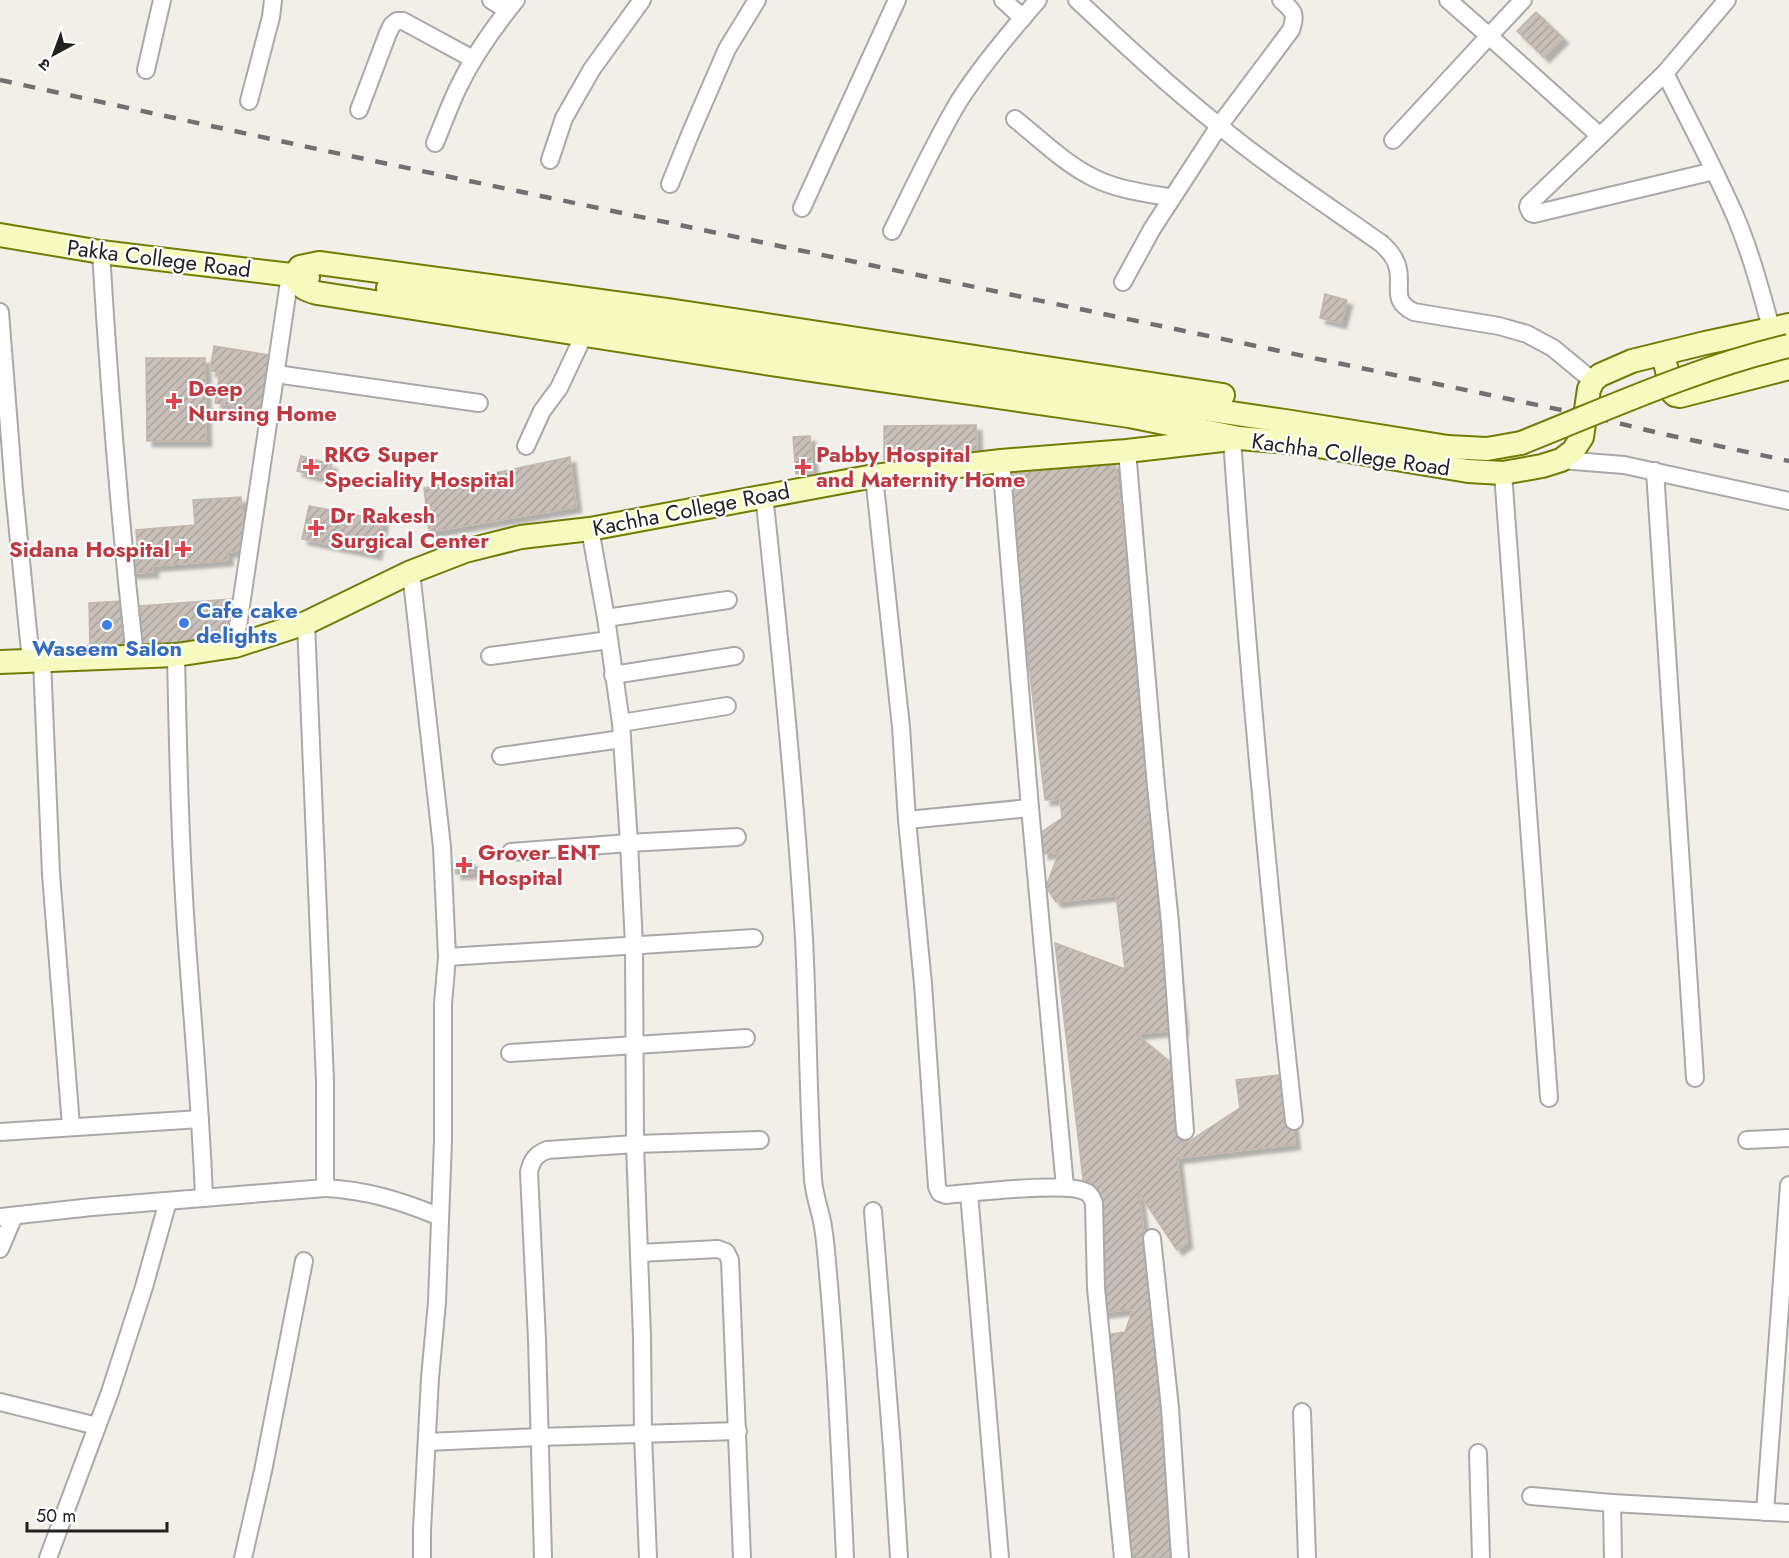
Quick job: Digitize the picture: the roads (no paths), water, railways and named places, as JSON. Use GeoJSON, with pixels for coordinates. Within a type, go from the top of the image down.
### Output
{"type":"FeatureCollection","features":[{"type":"Feature","properties":{"kind":"street"},"geometry":{"type":"LineString","coordinates":[[146,70],[162,0]]}},
{"type":"Feature","properties":{"kind":"street"},"geometry":{"type":"LineString","coordinates":[[249,101],[271,17],[273,0]]}},
{"type":"Feature","properties":{"kind":"street"},"geometry":{"type":"LineString","coordinates":[[435,143],[458,88],[474,59],[512,5],[491,0]]}},
{"type":"Feature","properties":{"kind":"street"},"geometry":{"type":"LineString","coordinates":[[550,160],[564,118],[592,69],[642,0]]}},
{"type":"Feature","properties":{"kind":"street"},"geometry":{"type":"LineString","coordinates":[[670,184],[690,132],[727,49],[757,0]]}},
{"type":"Feature","properties":{"kind":"street"},"geometry":{"type":"LineString","coordinates":[[802,208],[897,0]]}},
{"type":"Feature","properties":{"kind":"street"},"geometry":{"type":"LineString","coordinates":[[1004,0],[1023,18]]}},
{"type":"Feature","properties":{"kind":"street"},"geometry":{"type":"LineString","coordinates":[[892,231],[937,140],[960,100],[988,61],[1038,0]]}},
{"type":"Feature","properties":{"kind":"street"},"geometry":{"type":"LineString","coordinates":[[1077,0],[1173,88],[1219,126],[1262,160],[1382,244],[1394,256],[1398,269],[1400,302],[1406,308],[1414,312],[1498,326],[1527,334],[1553,348],[1593,381]]}},
{"type":"Feature","properties":{"kind":"street"},"geometry":{"type":"LineString","coordinates":[[1123,282],[1152,229],[1219,126],[1291,30],[1295,19],[1292,10],[1281,0]]}},
{"type":"Feature","properties":{"kind":"street"},"geometry":{"type":"LineString","coordinates":[[1448,0],[1600,136]]}},
{"type":"Feature","properties":{"kind":"street"},"geometry":{"type":"LineString","coordinates":[[1393,140],[1523,0]]}},
{"type":"Feature","properties":{"kind":"street"},"geometry":{"type":"LineString","coordinates":[[1714,171],[1534,214],[1528,207],[1665,73],[1727,0]]}},
{"type":"Feature","properties":{"kind":"street"},"geometry":{"type":"LineString","coordinates":[[359,110],[388,33],[396,21],[403,21],[474,59]]}},
{"type":"Feature","properties":{"kind":"street"},"geometry":{"type":"LineString","coordinates":[[1561,459],[1573,451],[1582,437],[1589,389],[1600,375],[1615,368],[1663,354],[1780,327],[1756,274],[1737,220],[1665,73]]}},
{"type":"Feature","properties":{"kind":"street"},"geometry":{"type":"LineString","coordinates":[[1015,118],[1070,164],[1094,178],[1119,188],[1172,198]]}},
{"type":"Feature","properties":{"kind":"street","name":"Pakka College Road"},"geometry":{"type":"LineString","coordinates":[[0,235],[101,252],[318,278],[1448,447],[1487,449],[1521,443],[1696,373],[1789,346]]}},
{"type":"Feature","properties":{"kind":"street"},"geometry":{"type":"LineString","coordinates":[[101,252],[114,454],[135,657]]}},
{"type":"Feature","properties":{"kind":"street"},"geometry":{"type":"LineString","coordinates":[[235,646],[292,275],[300,267],[319,263],[668,310],[1223,395]]}},
{"type":"Feature","properties":{"kind":"street"},"geometry":{"type":"LineString","coordinates":[[292,275],[298,285],[317,293],[1129,416],[1236,439],[1243,601],[1269,885],[1294,1121]]}},
{"type":"Feature","properties":{"kind":"street"},"geometry":{"type":"LineString","coordinates":[[0,312],[14,491],[36,660],[72,1126]]}},
{"type":"Feature","properties":{"kind":"street"},"geometry":{"type":"LineString","coordinates":[[526,446],[542,411],[559,388],[584,335]]}},
{"type":"Feature","properties":{"kind":"street"},"geometry":{"type":"LineString","coordinates":[[1663,354],[1672,392],[1680,396],[1789,368]]}},
{"type":"Feature","properties":{"kind":"street"},"geometry":{"type":"LineString","coordinates":[[276,374],[479,403]]}},
{"type":"Feature","properties":{"kind":"street","name":"Kachha College Road"},"geometry":{"type":"LineString","coordinates":[[0,662],[176,655],[235,646],[306,623],[411,572],[465,550],[521,537],[590,529],[874,476],[1001,461],[1127,452],[1236,439],[1300,443],[1468,471],[1503,473],[1561,459],[1624,465],[1789,501]]}},
{"type":"Feature","properties":{"kind":"street"},"geometry":{"type":"LineString","coordinates":[[1127,452],[1170,923],[1185,1131]]}},
{"type":"Feature","properties":{"kind":"street"},"geometry":{"type":"LineString","coordinates":[[1001,461],[1029,808],[1065,1187]]}},
{"type":"Feature","properties":{"kind":"street"},"geometry":{"type":"LineString","coordinates":[[1655,471],[1695,1077]]}},
{"type":"Feature","properties":{"kind":"street"},"geometry":{"type":"LineString","coordinates":[[1503,473],[1549,1098]]}},
{"type":"Feature","properties":{"kind":"street"},"geometry":{"type":"LineString","coordinates":[[874,476],[901,727],[907,820],[923,984],[937,1187],[940,1193],[946,1195],[1065,1187],[1086,1192],[1091,1196],[1094,1203],[1096,1288],[1100,1334],[1123,1558]]}},
{"type":"Feature","properties":{"kind":"street"},"geometry":{"type":"LineString","coordinates":[[764,495],[782,658],[795,810],[809,1043],[814,1182],[824,1235],[830,1303],[845,1558]]}},
{"type":"Feature","properties":{"kind":"street"},"geometry":{"type":"LineString","coordinates":[[590,529],[606,618],[621,731],[629,843],[634,945],[635,1144],[648,1558]]}},
{"type":"Feature","properties":{"kind":"street"},"geometry":{"type":"LineString","coordinates":[[411,572],[442,847],[447,957],[443,1004],[443,1140],[437,1302],[430,1378],[422,1558]]}},
{"type":"Feature","properties":{"kind":"street"},"geometry":{"type":"LineString","coordinates":[[606,618],[728,600]]}},
{"type":"Feature","properties":{"kind":"street"},"geometry":{"type":"LineString","coordinates":[[306,623],[324,1057],[325,1188]]}},
{"type":"Feature","properties":{"kind":"street"},"geometry":{"type":"LineString","coordinates":[[490,656],[609,640]]}},
{"type":"Feature","properties":{"kind":"street"},"geometry":{"type":"LineString","coordinates":[[176,655],[178,773],[184,893],[204,1198]]}},
{"type":"Feature","properties":{"kind":"street"},"geometry":{"type":"LineString","coordinates":[[613,675],[735,656]]}},
{"type":"Feature","properties":{"kind":"street"},"geometry":{"type":"LineString","coordinates":[[501,756],[727,706]]}},
{"type":"Feature","properties":{"kind":"street"},"geometry":{"type":"LineString","coordinates":[[907,820],[1029,808]]}},
{"type":"Feature","properties":{"kind":"street"},"geometry":{"type":"LineString","coordinates":[[511,852],[737,837]]}},
{"type":"Feature","properties":{"kind":"street"},"geometry":{"type":"LineString","coordinates":[[447,957],[754,938]]}},
{"type":"Feature","properties":{"kind":"street"},"geometry":{"type":"LineString","coordinates":[[510,1053],[746,1038]]}},
{"type":"Feature","properties":{"kind":"street"},"geometry":{"type":"LineString","coordinates":[[0,1132],[200,1119]]}},
{"type":"Feature","properties":{"kind":"street"},"geometry":{"type":"LineString","coordinates":[[1747,1140],[1789,1138]]}},
{"type":"Feature","properties":{"kind":"street"},"geometry":{"type":"LineString","coordinates":[[543,1558],[537,1339],[529,1172],[532,1161],[538,1153],[547,1150],[635,1144],[760,1140]]}},
{"type":"Feature","properties":{"kind":"street"},"geometry":{"type":"LineString","coordinates":[[1764,1512],[1789,1185]]}},
{"type":"Feature","properties":{"kind":"street"},"geometry":{"type":"LineString","coordinates":[[0,1249],[7,1217],[325,1188],[350,1189],[380,1195],[440,1217]]}},
{"type":"Feature","properties":{"kind":"street"},"geometry":{"type":"LineString","coordinates":[[969,1193],[1000,1558]]}},
{"type":"Feature","properties":{"kind":"street"},"geometry":{"type":"LineString","coordinates":[[48,1558],[110,1392],[144,1287],[168,1201]]}},
{"type":"Feature","properties":{"kind":"street"},"geometry":{"type":"LineString","coordinates":[[873,1211],[899,1558]]}},
{"type":"Feature","properties":{"kind":"street"},"geometry":{"type":"LineString","coordinates":[[1152,1238],[1170,1408],[1180,1558]]}},
{"type":"Feature","properties":{"kind":"street"},"geometry":{"type":"LineString","coordinates":[[639,1253],[718,1249],[726,1252],[730,1260],[742,1558]]}},
{"type":"Feature","properties":{"kind":"street"},"geometry":{"type":"LineString","coordinates":[[243,1558],[263,1471],[304,1262]]}},
{"type":"Feature","properties":{"kind":"street"},"geometry":{"type":"LineString","coordinates":[[0,1402],[97,1426]]}},
{"type":"Feature","properties":{"kind":"street"},"geometry":{"type":"LineString","coordinates":[[1302,1412],[1307,1558]]}},
{"type":"Feature","properties":{"kind":"street"},"geometry":{"type":"LineString","coordinates":[[427,1442],[738,1431]]}},
{"type":"Feature","properties":{"kind":"street"},"geometry":{"type":"LineString","coordinates":[[1478,1453],[1481,1558]]}},
{"type":"Feature","properties":{"kind":"street"},"geometry":{"type":"LineString","coordinates":[[1531,1496],[1789,1513]]}},
{"type":"Feature","properties":{"kind":"street"},"geometry":{"type":"LineString","coordinates":[[1612,1503],[1613,1558]]}},
{"type":"Feature","properties":{"kind":"railway"},"geometry":{"type":"LineString","coordinates":[[0,80],[317,149],[1585,415],[1789,461]]}},
{"type":"Feature","properties":{"kind":"place","name":"Deep Nursing Home"},"geometry":{"type":"Point","coordinates":[174,401]}},
{"type":"Feature","properties":{"kind":"place","name":"RKG Super Speciality Hospital"},"geometry":{"type":"Point","coordinates":[311,467]}},
{"type":"Feature","properties":{"kind":"place","name":"Pabby Hospital and Maternity Home"},"geometry":{"type":"Point","coordinates":[803,467]}},
{"type":"Feature","properties":{"kind":"place","name":"Dr Rakesh Surgical Center"},"geometry":{"type":"Point","coordinates":[316,528]}},
{"type":"Feature","properties":{"kind":"place","name":"Sidana Hospital"},"geometry":{"type":"Point","coordinates":[183,549]}},
{"type":"Feature","properties":{"kind":"place","name":"Cafe cake delights"},"geometry":{"type":"Point","coordinates":[184,623]}},
{"type":"Feature","properties":{"kind":"place","name":"Waseem Salon"},"geometry":{"type":"Point","coordinates":[107,625]}},
{"type":"Feature","properties":{"kind":"place","name":"Grover ENT Hospital"},"geometry":{"type":"Point","coordinates":[464,865]}}]}
